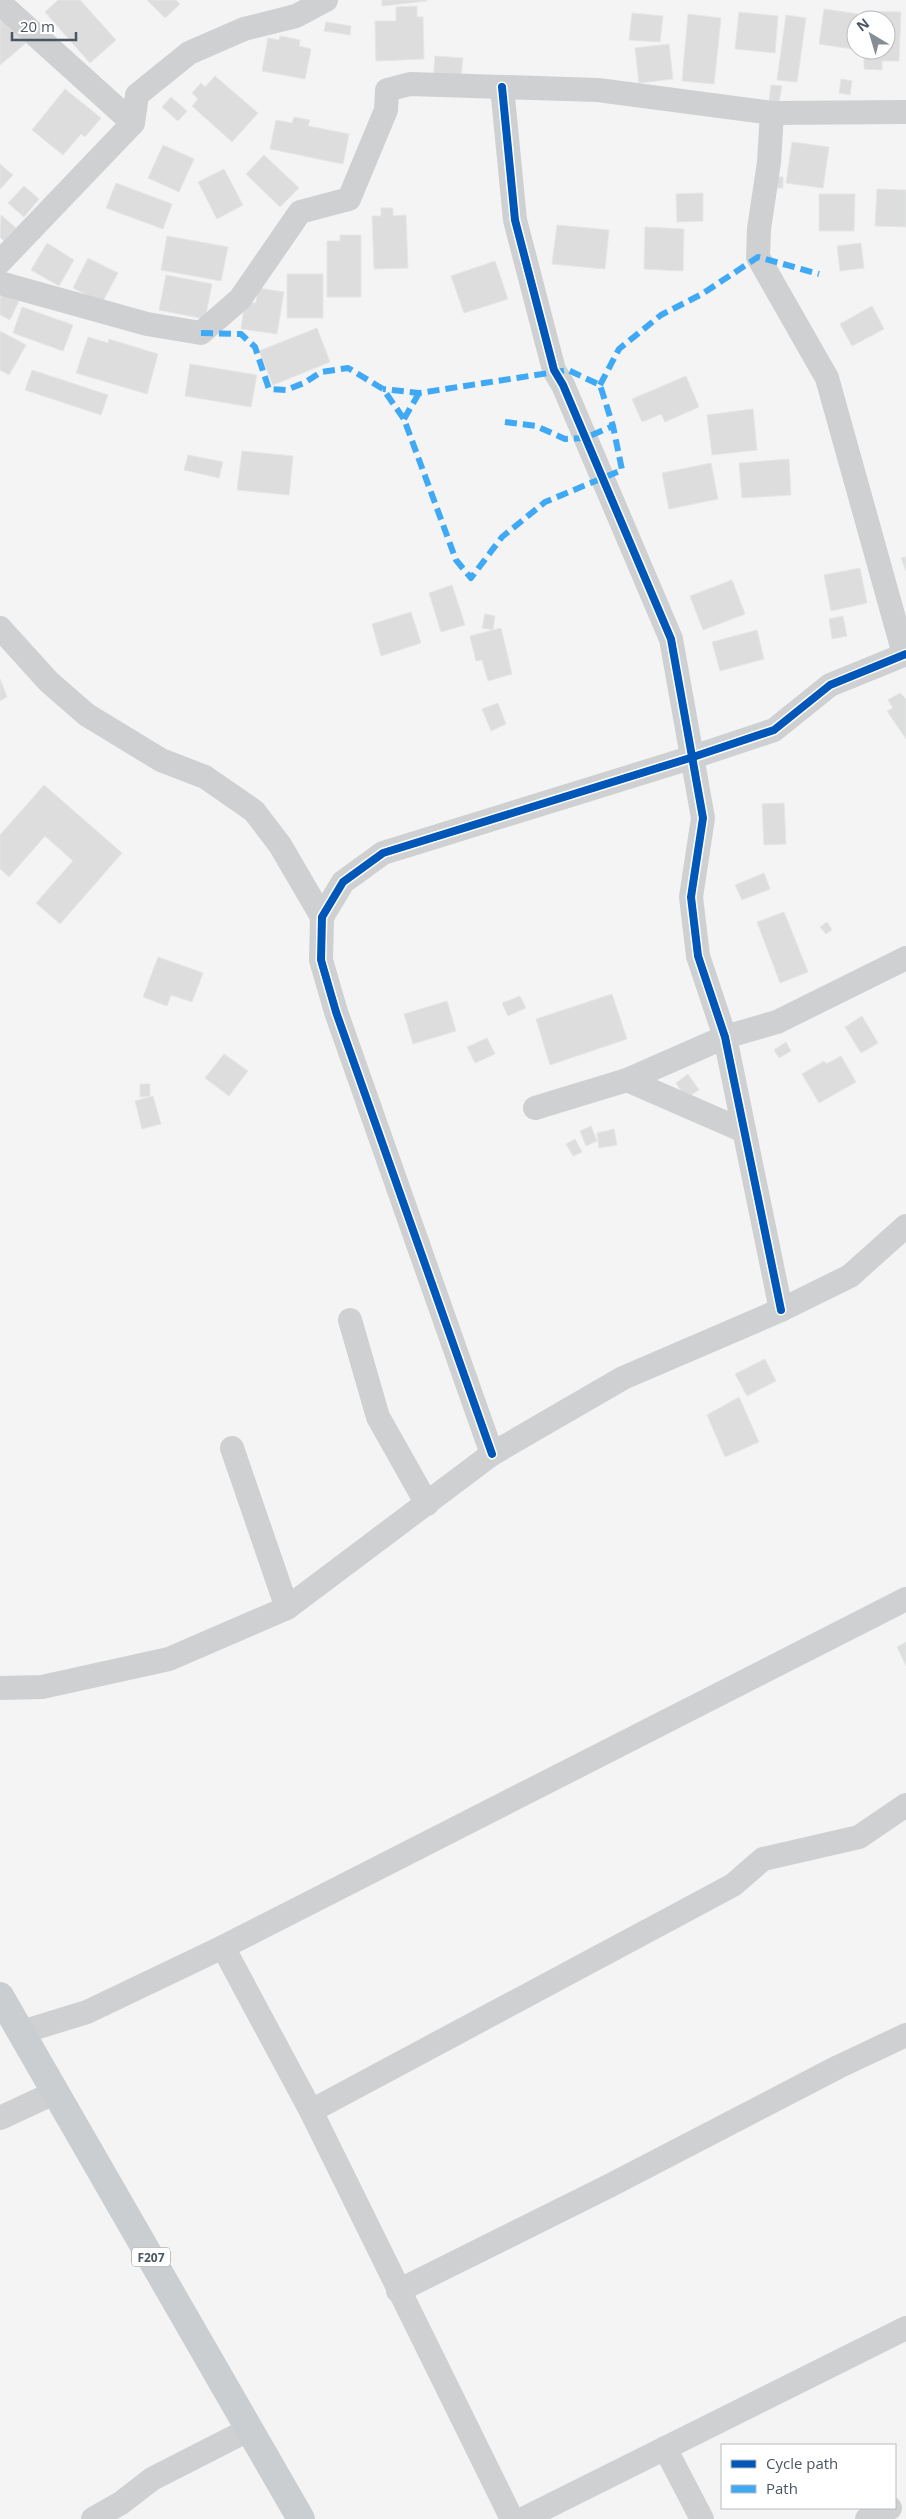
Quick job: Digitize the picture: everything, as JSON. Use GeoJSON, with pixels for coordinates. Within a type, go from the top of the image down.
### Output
{"type":"FeatureCollection","features":[{"type":"Feature","properties":{"kind":"main road","name":"F207"},"geometry":{"type":"LineString","coordinates":[[0,1996],[301,2519]]}},
{"type":"Feature","properties":{"kind":"street"},"geometry":{"type":"LineString","coordinates":[[0,262],[133,123],[137,95],[189,52],[289,8],[326,0]]}},
{"type":"Feature","properties":{"kind":"street"},"geometry":{"type":"LineString","coordinates":[[0,3],[133,123]]}},
{"type":"Feature","properties":{"kind":"street"},"geometry":{"type":"LineString","coordinates":[[0,283],[146,324],[201,333],[240,299],[300,212],[349,199],[386,110],[387,90],[410,84],[598,90],[772,113],[906,112]]}},
{"type":"Feature","properties":{"kind":"street"},"geometry":{"type":"LineString","coordinates":[[502,87],[515,220],[554,370],[563,385],[671,639],[690,758],[703,818],[691,897],[698,956],[725,1037],[781,1310]]}},
{"type":"Feature","properties":{"kind":"street"},"geometry":{"type":"LineString","coordinates":[[492,1454],[336,1012],[321,960],[322,917],[343,882],[383,853],[690,758],[774,730],[830,684],[905,654],[827,378],[758,257],[759,230],[769,162],[772,113]]}},
{"type":"Feature","properties":{"kind":"street"},"geometry":{"type":"LineString","coordinates":[[0,628],[49,682],[87,715],[161,760],[205,777],[254,811],[280,845],[322,917]]}},
{"type":"Feature","properties":{"kind":"street"},"geometry":{"type":"LineString","coordinates":[[535,1108],[627,1080],[725,1037],[777,1022],[906,958]]}},
{"type":"Feature","properties":{"kind":"street"},"geometry":{"type":"LineString","coordinates":[[627,1080],[744,1131]]}},
{"type":"Feature","properties":{"kind":"street"},"geometry":{"type":"LineString","coordinates":[[0,1688],[42,1687],[169,1659],[287,1608],[428,1504],[492,1454],[623,1378],[781,1310],[850,1276],[906,1226]]}},
{"type":"Feature","properties":{"kind":"street"},"geometry":{"type":"LineString","coordinates":[[350,1320],[378,1417],[428,1504]]}},
{"type":"Feature","properties":{"kind":"street"},"geometry":{"type":"LineString","coordinates":[[232,1448],[287,1608]]}},
{"type":"Feature","properties":{"kind":"street"},"geometry":{"type":"LineString","coordinates":[[22,2032],[88,2012],[223,1947],[906,1599]]}},
{"type":"Feature","properties":{"kind":"street"},"geometry":{"type":"LineString","coordinates":[[310,2111],[734,1885],[762,1859],[859,1837],[906,1805]]}},
{"type":"Feature","properties":{"kind":"street"},"geometry":{"type":"LineString","coordinates":[[223,1947],[310,2111],[512,2519]]}},
{"type":"Feature","properties":{"kind":"street"},"geometry":{"type":"LineString","coordinates":[[398,2291],[617,2182],[838,2067],[906,2035]]}},
{"type":"Feature","properties":{"kind":"street"},"geometry":{"type":"LineString","coordinates":[[0,2118],[56,2092]]}},
{"type":"Feature","properties":{"kind":"street"},"geometry":{"type":"LineString","coordinates":[[524,2519],[906,2328]]}},
{"type":"Feature","properties":{"kind":"street"},"geometry":{"type":"LineString","coordinates":[[93,2519],[120,2503],[152,2479],[250,2429]]}},
{"type":"Feature","properties":{"kind":"street"},"geometry":{"type":"LineString","coordinates":[[665,2448],[702,2519]]}},
{"type":"Feature","properties":{"kind":"street"},"geometry":{"type":"LineString","coordinates":[[867,2519],[888,2509]]}},
{"type":"Feature","properties":{"kind":"building"},"geometry":{"type":"Polygon","coordinates":[[[58,0],[80,0],[116,40],[90,63],[45,12],[58,0]]]}},
{"type":"Feature","properties":{"kind":"building"},"geometry":{"type":"Polygon","coordinates":[[[147,0],[176,0],[180,4],[165,18],[147,0]]]}},
{"type":"Feature","properties":{"kind":"building"},"geometry":{"type":"Polygon","coordinates":[[[382,0],[427,0],[427,1],[382,6],[382,0]]]}},
{"type":"Feature","properties":{"kind":"building"},"geometry":{"type":"Polygon","coordinates":[[[417,6],[417,17],[423,17],[424,59],[376,61],[375,21],[396,21],[396,7],[417,6]]]}},
{"type":"Feature","properties":{"kind":"building"},"geometry":{"type":"Polygon","coordinates":[[[824,9],[846,12],[846,48],[819,44],[824,9]]]}},
{"type":"Feature","properties":{"kind":"building"},"geometry":{"type":"Polygon","coordinates":[[[739,12],[778,16],[775,53],[735,49],[739,12]]]}},
{"type":"Feature","properties":{"kind":"building"},"geometry":{"type":"Polygon","coordinates":[[[896,12],[901,12],[899,61],[882,61],[882,70],[864,69],[864,60],[896,60],[896,12]]]}},
{"type":"Feature","properties":{"kind":"building"},"geometry":{"type":"Polygon","coordinates":[[[632,13],[663,16],[660,42],[629,40],[632,13]]]}},
{"type":"Feature","properties":{"kind":"building"},"geometry":{"type":"Polygon","coordinates":[[[0,14],[26,43],[0,65],[0,14]]]}},
{"type":"Feature","properties":{"kind":"building"},"geometry":{"type":"Polygon","coordinates":[[[688,14],[721,18],[714,84],[682,81],[688,14]]]}},
{"type":"Feature","properties":{"kind":"building"},"geometry":{"type":"Polygon","coordinates":[[[786,15],[806,18],[797,82],[777,80],[786,15]]]}},
{"type":"Feature","properties":{"kind":"building"},"geometry":{"type":"Polygon","coordinates":[[[326,22],[351,26],[350,35],[324,31],[326,22]]]}},
{"type":"Feature","properties":{"kind":"building"},"geometry":{"type":"Polygon","coordinates":[[[280,36],[300,40],[299,46],[311,49],[305,79],[262,71],[268,38],[279,40],[280,36]]]}},
{"type":"Feature","properties":{"kind":"building"},"geometry":{"type":"Polygon","coordinates":[[[669,44],[673,79],[639,83],[635,48],[669,44]]]}},
{"type":"Feature","properties":{"kind":"building"},"geometry":{"type":"Polygon","coordinates":[[[435,56],[463,58],[460,85],[433,83],[435,56]]]}},
{"type":"Feature","properties":{"kind":"building"},"geometry":{"type":"Polygon","coordinates":[[[215,76],[258,113],[232,142],[192,106],[198,99],[192,93],[201,83],[205,87],[215,76]]]}},
{"type":"Feature","properties":{"kind":"building"},"geometry":{"type":"Polygon","coordinates":[[[841,79],[852,81],[850,95],[839,93],[841,79]]]}},
{"type":"Feature","properties":{"kind":"building"},"geometry":{"type":"Polygon","coordinates":[[[771,85],[782,86],[779,102],[769,101],[771,85]]]}},
{"type":"Feature","properties":{"kind":"building"},"geometry":{"type":"Polygon","coordinates":[[[65,89],[101,118],[85,137],[81,134],[63,155],[32,130],[65,89]]]}},
{"type":"Feature","properties":{"kind":"building"},"geometry":{"type":"Polygon","coordinates":[[[171,97],[187,111],[178,121],[162,107],[171,97]]]}},
{"type":"Feature","properties":{"kind":"building"},"geometry":{"type":"Polygon","coordinates":[[[294,117],[310,120],[308,126],[349,134],[343,164],[270,149],[276,120],[292,123],[294,117]]]}},
{"type":"Feature","properties":{"kind":"building"},"geometry":{"type":"Polygon","coordinates":[[[792,142],[829,147],[823,188],[786,183],[792,142]]]}},
{"type":"Feature","properties":{"kind":"building"},"geometry":{"type":"Polygon","coordinates":[[[163,145],[194,159],[179,192],[148,178],[163,145]]]}},
{"type":"Feature","properties":{"kind":"building"},"geometry":{"type":"Polygon","coordinates":[[[264,155],[299,188],[280,207],[246,174],[264,155]]]}},
{"type":"Feature","properties":{"kind":"building"},"geometry":{"type":"Polygon","coordinates":[[[0,164],[13,175],[0,189],[0,164]]]}},
{"type":"Feature","properties":{"kind":"building"},"geometry":{"type":"Polygon","coordinates":[[[224,169],[243,205],[217,219],[198,182],[224,169]]]}},
{"type":"Feature","properties":{"kind":"building"},"geometry":{"type":"Polygon","coordinates":[[[772,177],[783,177],[783,188],[771,188],[772,177]]]}},
{"type":"Feature","properties":{"kind":"building"},"geometry":{"type":"Polygon","coordinates":[[[116,183],[172,204],[163,229],[106,208],[116,183]]]}},
{"type":"Feature","properties":{"kind":"building"},"geometry":{"type":"Polygon","coordinates":[[[24,186],[39,199],[24,217],[8,203],[24,186]]]}},
{"type":"Feature","properties":{"kind":"building"},"geometry":{"type":"Polygon","coordinates":[[[877,189],[906,190],[906,227],[875,226],[877,189]]]}},
{"type":"Feature","properties":{"kind":"building"},"geometry":{"type":"Polygon","coordinates":[[[703,193],[703,221],[677,222],[676,194],[703,193]]]}},
{"type":"Feature","properties":{"kind":"building"},"geometry":{"type":"Polygon","coordinates":[[[819,194],[855,194],[854,231],[819,231],[819,194]]]}},
{"type":"Feature","properties":{"kind":"building"},"geometry":{"type":"Polygon","coordinates":[[[381,208],[393,208],[393,216],[406,215],[408,268],[374,269],[372,216],[381,216],[381,208]]]}},
{"type":"Feature","properties":{"kind":"building"},"geometry":{"type":"Polygon","coordinates":[[[1,215],[16,228],[4,241],[0,237],[1,215]]]}},
{"type":"Feature","properties":{"kind":"building"},"geometry":{"type":"Polygon","coordinates":[[[557,225],[609,230],[605,269],[552,264],[557,225]]]}},
{"type":"Feature","properties":{"kind":"building"},"geometry":{"type":"Polygon","coordinates":[[[645,227],[684,229],[683,271],[644,269],[645,227]]]}},
{"type":"Feature","properties":{"kind":"building"},"geometry":{"type":"Polygon","coordinates":[[[340,235],[361,235],[361,297],[327,297],[327,241],[340,241],[340,235]]]}},
{"type":"Feature","properties":{"kind":"building"},"geometry":{"type":"Polygon","coordinates":[[[167,236],[228,247],[221,281],[161,270],[167,236]]]}},
{"type":"Feature","properties":{"kind":"building"},"geometry":{"type":"Polygon","coordinates":[[[47,243],[74,260],[59,286],[31,270],[47,243]]]}},
{"type":"Feature","properties":{"kind":"building"},"geometry":{"type":"Polygon","coordinates":[[[861,243],[864,268],[840,271],[837,246],[861,243]]]}},
{"type":"Feature","properties":{"kind":"building"},"geometry":{"type":"Polygon","coordinates":[[[88,258],[118,273],[102,303],[73,288],[88,258]]]}},
{"type":"Feature","properties":{"kind":"building"},"geometry":{"type":"Polygon","coordinates":[[[495,261],[508,299],[464,313],[451,276],[495,261]]]}},
{"type":"Feature","properties":{"kind":"building"},"geometry":{"type":"Polygon","coordinates":[[[287,274],[323,274],[323,318],[287,318],[287,274]]]}},
{"type":"Feature","properties":{"kind":"building"},"geometry":{"type":"Polygon","coordinates":[[[166,275],[212,284],[205,319],[159,310],[166,275]]]}},
{"type":"Feature","properties":{"kind":"building"},"geometry":{"type":"Polygon","coordinates":[[[258,288],[284,292],[277,334],[241,329],[245,301],[256,303],[258,288]]]}},
{"type":"Feature","properties":{"kind":"building"},"geometry":{"type":"Polygon","coordinates":[[[3,293],[19,301],[10,320],[0,315],[0,298],[3,293]]]}},
{"type":"Feature","properties":{"kind":"building"},"geometry":{"type":"Polygon","coordinates":[[[872,306],[884,329],[852,346],[840,324],[872,306]]]}},
{"type":"Feature","properties":{"kind":"building"},"geometry":{"type":"Polygon","coordinates":[[[22,307],[73,325],[63,351],[13,333],[22,307]]]}},
{"type":"Feature","properties":{"kind":"building"},"geometry":{"type":"Polygon","coordinates":[[[317,328],[330,362],[273,385],[259,351],[317,328]]]}},
{"type":"Feature","properties":{"kind":"building"},"geometry":{"type":"Polygon","coordinates":[[[0,331],[26,345],[9,375],[0,370],[0,331]]]}},
{"type":"Feature","properties":{"kind":"building"},"geometry":{"type":"Polygon","coordinates":[[[88,337],[108,343],[109,339],[158,354],[147,394],[76,373],[88,337]]]}},
{"type":"Feature","properties":{"kind":"building"},"geometry":{"type":"Polygon","coordinates":[[[190,364],[257,375],[251,407],[185,396],[190,364]]]}},
{"type":"Feature","properties":{"kind":"building"},"geometry":{"type":"Polygon","coordinates":[[[32,370],[108,395],[101,415],[25,390],[32,370]]]}},
{"type":"Feature","properties":{"kind":"building"},"geometry":{"type":"Polygon","coordinates":[[[686,376],[699,407],[665,422],[661,414],[642,422],[632,399],[686,376]]]}},
{"type":"Feature","properties":{"kind":"building"},"geometry":{"type":"Polygon","coordinates":[[[753,409],[757,450],[712,455],[707,415],[753,409]]]}},
{"type":"Feature","properties":{"kind":"building"},"geometry":{"type":"Polygon","coordinates":[[[242,451],[293,456],[289,495],[237,490],[242,451]]]}},
{"type":"Feature","properties":{"kind":"building"},"geometry":{"type":"Polygon","coordinates":[[[188,455],[223,462],[219,478],[184,470],[188,455]]]}},
{"type":"Feature","properties":{"kind":"building"},"geometry":{"type":"Polygon","coordinates":[[[789,459],[791,495],[742,498],[739,463],[789,459]]]}},
{"type":"Feature","properties":{"kind":"building"},"geometry":{"type":"Polygon","coordinates":[[[711,463],[718,499],[669,509],[662,473],[711,463]]]}},
{"type":"Feature","properties":{"kind":"building"},"geometry":{"type":"Polygon","coordinates":[[[906,557],[906,571],[901,558],[906,557]]]}},
{"type":"Feature","properties":{"kind":"building"},"geometry":{"type":"Polygon","coordinates":[[[860,568],[867,603],[831,611],[824,575],[860,568]]]}},
{"type":"Feature","properties":{"kind":"building"},"geometry":{"type":"Polygon","coordinates":[[[732,580],[745,614],[703,630],[690,596],[732,580]]]}},
{"type":"Feature","properties":{"kind":"building"},"geometry":{"type":"Polygon","coordinates":[[[452,585],[465,625],[441,632],[429,593],[452,585]]]}},
{"type":"Feature","properties":{"kind":"building"},"geometry":{"type":"Polygon","coordinates":[[[411,612],[421,643],[381,656],[372,624],[411,612]]]}},
{"type":"Feature","properties":{"kind":"building"},"geometry":{"type":"Polygon","coordinates":[[[485,614],[495,616],[493,630],[482,628],[485,614]]]}},
{"type":"Feature","properties":{"kind":"building"},"geometry":{"type":"Polygon","coordinates":[[[843,616],[847,636],[832,639],[829,619],[843,616]]]}},
{"type":"Feature","properties":{"kind":"building"},"geometry":{"type":"Polygon","coordinates":[[[501,628],[512,674],[488,681],[482,660],[476,661],[470,636],[501,628]]]}},
{"type":"Feature","properties":{"kind":"building"},"geometry":{"type":"Polygon","coordinates":[[[757,630],[764,659],[720,671],[712,642],[757,630]]]}},
{"type":"Feature","properties":{"kind":"building"},"geometry":{"type":"Polygon","coordinates":[[[0,679],[7,697],[0,701],[0,679]]]}},
{"type":"Feature","properties":{"kind":"building"},"geometry":{"type":"Polygon","coordinates":[[[900,693],[906,699],[906,739],[887,711],[893,708],[888,700],[900,693]]]}},
{"type":"Feature","properties":{"kind":"building"},"geometry":{"type":"Polygon","coordinates":[[[498,703],[506,724],[491,731],[482,709],[498,703]]]}},
{"type":"Feature","properties":{"kind":"building"},"geometry":{"type":"Polygon","coordinates":[[[44,785],[122,853],[60,924],[36,903],[73,861],[45,836],[9,877],[0,869],[0,835],[44,785]]]}},
{"type":"Feature","properties":{"kind":"building"},"geometry":{"type":"Polygon","coordinates":[[[784,803],[786,844],[764,845],[762,804],[784,803]]]}},
{"type":"Feature","properties":{"kind":"building"},"geometry":{"type":"Polygon","coordinates":[[[764,873],[770,889],[742,900],[735,885],[764,873]]]}},
{"type":"Feature","properties":{"kind":"building"},"geometry":{"type":"Polygon","coordinates":[[[784,912],[808,972],[780,983],[757,922],[784,912]]]}},
{"type":"Feature","properties":{"kind":"building"},"geometry":{"type":"Polygon","coordinates":[[[827,922],[832,930],[826,934],[820,927],[827,922]]]}},
{"type":"Feature","properties":{"kind":"building"},"geometry":{"type":"Polygon","coordinates":[[[158,957],[203,973],[192,1002],[171,995],[167,1006],[143,997],[158,957]]]}},
{"type":"Feature","properties":{"kind":"building"},"geometry":{"type":"Polygon","coordinates":[[[612,994],[627,1039],[550,1065],[536,1019],[612,994]]]}},
{"type":"Feature","properties":{"kind":"building"},"geometry":{"type":"Polygon","coordinates":[[[520,996],[526,1008],[508,1016],[502,1003],[520,996]]]}},
{"type":"Feature","properties":{"kind":"building"},"geometry":{"type":"Polygon","coordinates":[[[447,1001],[456,1031],[413,1044],[404,1014],[447,1001]]]}},
{"type":"Feature","properties":{"kind":"building"},"geometry":{"type":"Polygon","coordinates":[[[862,1016],[878,1043],[861,1053],[845,1027],[862,1016]]]}},
{"type":"Feature","properties":{"kind":"building"},"geometry":{"type":"Polygon","coordinates":[[[487,1038],[495,1054],[475,1063],[467,1047],[487,1038]]]}},
{"type":"Feature","properties":{"kind":"building"},"geometry":{"type":"Polygon","coordinates":[[[786,1042],[791,1051],[779,1058],[774,1050],[786,1042]]]}},
{"type":"Feature","properties":{"kind":"building"},"geometry":{"type":"Polygon","coordinates":[[[224,1054],[248,1071],[229,1096],[205,1078],[224,1054]]]}},
{"type":"Feature","properties":{"kind":"building"},"geometry":{"type":"Polygon","coordinates":[[[841,1056],[856,1082],[819,1103],[802,1074],[824,1061],[826,1064],[841,1056]]]}},
{"type":"Feature","properties":{"kind":"building"},"geometry":{"type":"Polygon","coordinates":[[[688,1074],[699,1090],[686,1098],[676,1083],[688,1074]]]}},
{"type":"Feature","properties":{"kind":"building"},"geometry":{"type":"Polygon","coordinates":[[[140,1084],[150,1084],[150,1096],[140,1097],[140,1084]]]}},
{"type":"Feature","properties":{"kind":"building"},"geometry":{"type":"Polygon","coordinates":[[[153,1096],[161,1124],[142,1129],[135,1101],[153,1096]]]}},
{"type":"Feature","properties":{"kind":"building"},"geometry":{"type":"Polygon","coordinates":[[[591,1126],[597,1141],[586,1146],[580,1131],[591,1126]]]}},
{"type":"Feature","properties":{"kind":"building"},"geometry":{"type":"Polygon","coordinates":[[[614,1129],[617,1145],[599,1148],[597,1133],[614,1129]]]}},
{"type":"Feature","properties":{"kind":"building"},"geometry":{"type":"Polygon","coordinates":[[[575,1139],[582,1152],[573,1156],[566,1144],[575,1139]]]}},
{"type":"Feature","properties":{"kind":"building"},"geometry":{"type":"Polygon","coordinates":[[[765,1359],[776,1381],[747,1396],[735,1374],[765,1359]]]}},
{"type":"Feature","properties":{"kind":"building"},"geometry":{"type":"Polygon","coordinates":[[[739,1397],[759,1442],[725,1457],[707,1415],[739,1397]]]}},
{"type":"Feature","properties":{"kind":"building"},"geometry":{"type":"Polygon","coordinates":[[[906,1642],[906,1666],[897,1647],[906,1642]]]}},
{"type":"Feature","properties":{"kind":"marked path"},"geometry":{"type":"LineString","coordinates":[[600,385],[619,349],[661,315],[702,294],[758,257],[819,274]]}},
{"type":"Feature","properties":{"kind":"marked path"},"geometry":{"type":"LineString","coordinates":[[201,333],[241,334],[255,347],[269,389],[286,390],[304,383],[321,372],[348,368],[383,389],[404,419],[456,560],[471,578],[502,537],[545,502],[622,470],[613,426],[600,385],[568,370],[419,393],[383,389]]}},
{"type":"Feature","properties":{"kind":"marked path"},"geometry":{"type":"LineString","coordinates":[[404,419],[419,393]]}},
{"type":"Feature","properties":{"kind":"marked path"},"geometry":{"type":"LineString","coordinates":[[505,422],[536,426],[565,439],[585,438],[613,426]]}},
{"type":"Feature","properties":{"kind":"cycle path"},"geometry":{"type":"LineString","coordinates":[[502,87],[515,220],[554,370],[563,385],[671,639],[703,818],[691,897],[698,956],[725,1037],[781,1310]]}},
{"type":"Feature","properties":{"kind":"cycle path"},"geometry":{"type":"LineString","coordinates":[[492,1454],[336,1012],[321,960],[322,917],[343,882],[383,853],[690,758],[774,730],[830,685],[906,654]]}}]}
